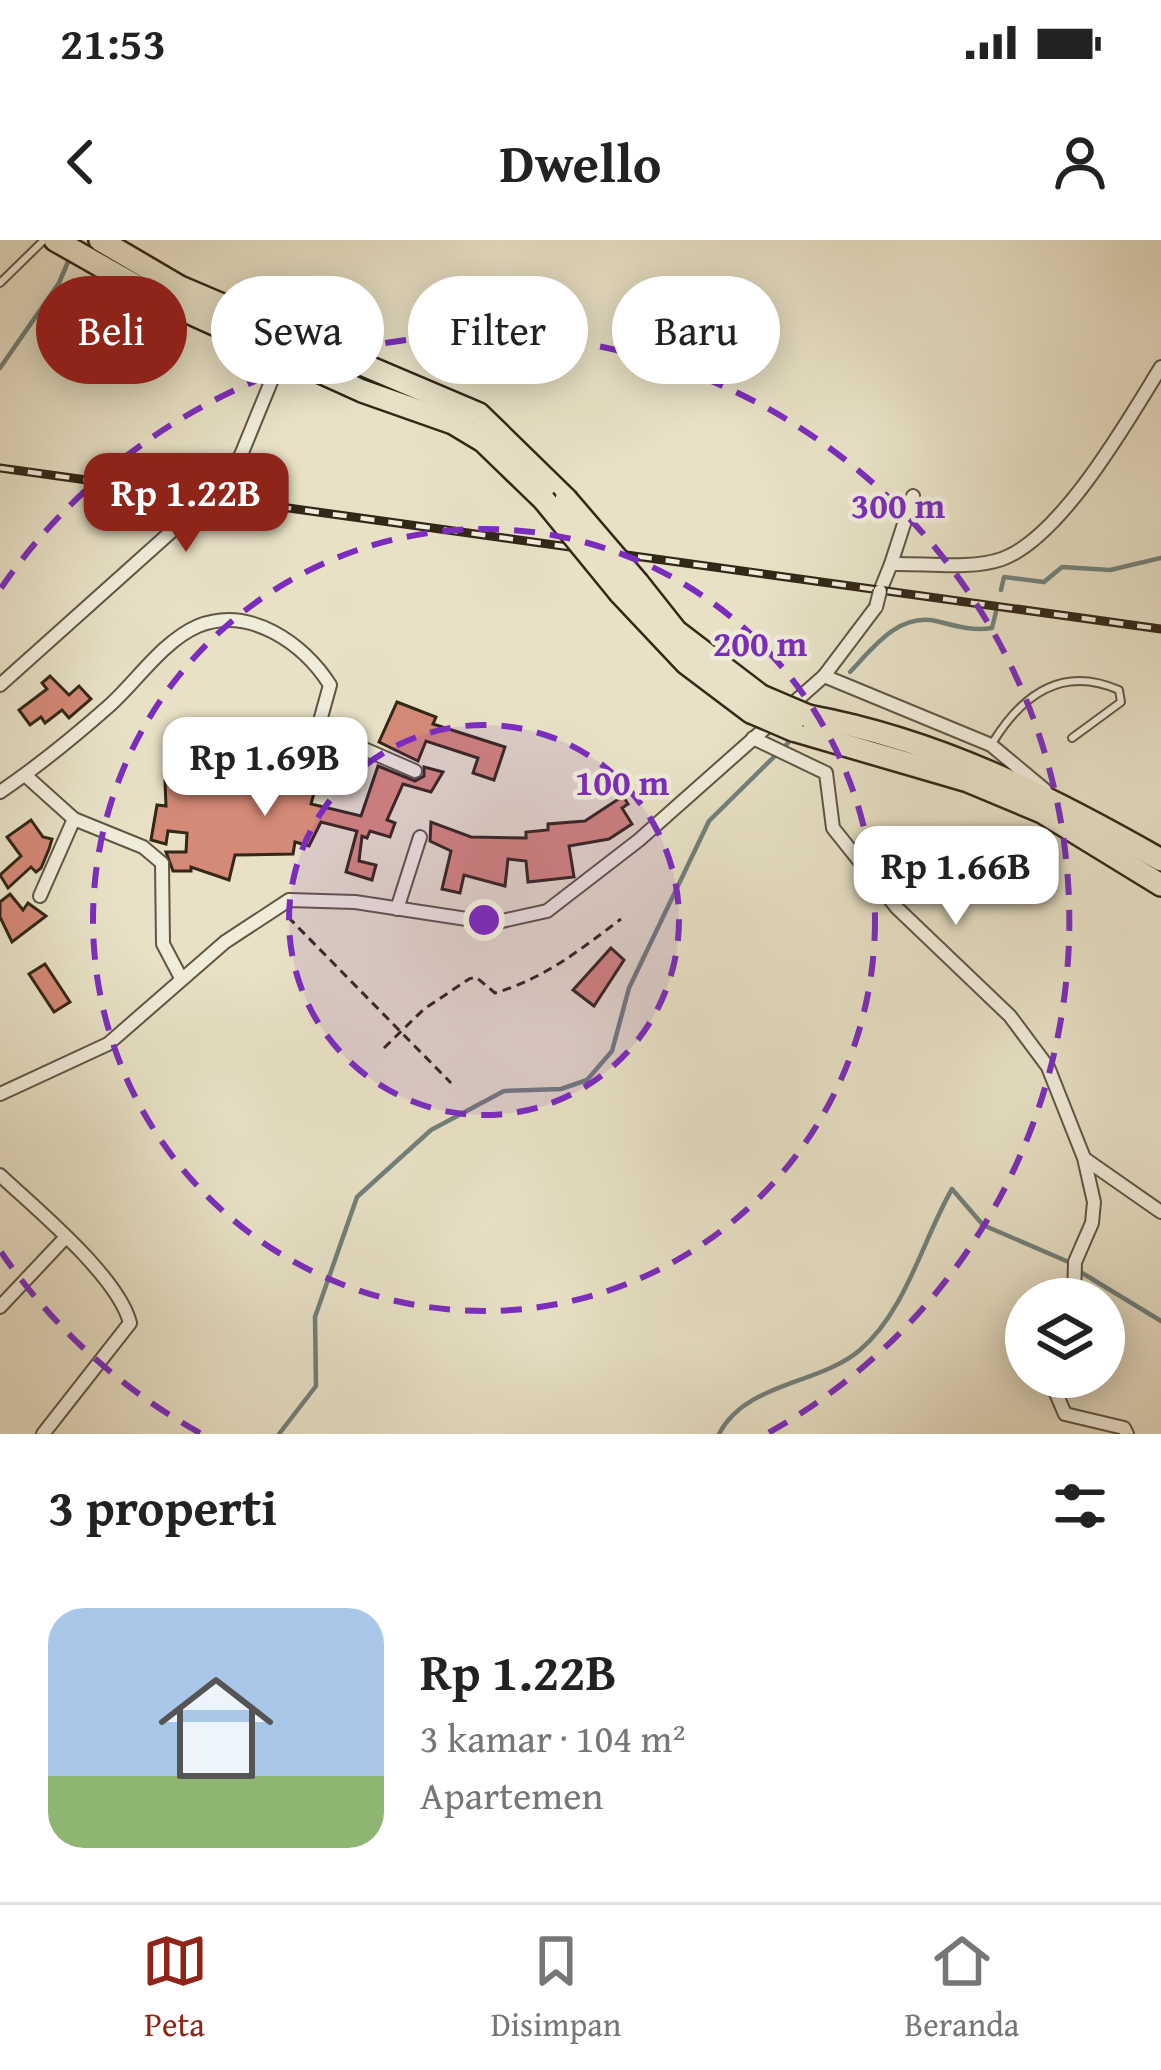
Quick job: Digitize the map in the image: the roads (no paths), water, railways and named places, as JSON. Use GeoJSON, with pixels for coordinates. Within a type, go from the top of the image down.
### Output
{"type":"FeatureCollection","features":[{"type":"Feature","properties":{"kind":"main road"},"geometry":{"type":"LineString","coordinates":[[55,240],[211,323]]}},
{"type":"Feature","properties":{"kind":"main road"},"geometry":{"type":"LineString","coordinates":[[100,240],[180,286],[469,409],[501,431],[629,588],[756,704],[1042,812],[1161,885]]}},
{"type":"Feature","properties":{"kind":"main road"},"geometry":{"type":"LineString","coordinates":[[352,384],[483,441],[555,499]]}},
{"type":"Feature","properties":{"kind":"main road"},"geometry":{"type":"LineString","coordinates":[[801,723],[916,741],[1055,800],[1161,860]]}},
{"type":"Feature","properties":{"kind":"street"},"geometry":{"type":"LineString","coordinates":[[891,565],[995,561],[1025,546],[1069,500],[1161,367]]}},
{"type":"Feature","properties":{"kind":"street"},"geometry":{"type":"LineString","coordinates":[[0,685],[211,496],[241,455],[270,384]]}},
{"type":"Feature","properties":{"kind":"street"},"geometry":{"type":"LineString","coordinates":[[0,1094],[108,1044],[181,979],[277,905],[312,897],[493,923],[547,911],[621,856],[824,676],[876,607],[913,496]]}},
{"type":"Feature","properties":{"kind":"street"},"geometry":{"type":"LineString","coordinates":[[0,792],[193,628],[226,623],[260,627],[301,646],[330,685],[320,721],[323,731],[415,771]]}},
{"type":"Feature","properties":{"kind":"street"},"geometry":{"type":"LineString","coordinates":[[824,676],[991,745],[1055,800]]}},
{"type":"Feature","properties":{"kind":"street"},"geometry":{"type":"LineString","coordinates":[[752,738],[826,772],[833,828],[897,908],[971,976],[1035,1046],[1084,1159],[1094,1213],[1074,1278]]}},
{"type":"Feature","properties":{"kind":"street"},"geometry":{"type":"LineString","coordinates":[[25,775],[74,819],[143,848],[164,867],[163,944],[181,979]]}},
{"type":"Feature","properties":{"kind":"street"},"geometry":{"type":"LineString","coordinates":[[40,896],[74,819]]}},
{"type":"Feature","properties":{"kind":"street"},"geometry":{"type":"LineString","coordinates":[[397,909],[420,837]]}},
{"type":"Feature","properties":{"kind":"street"},"geometry":{"type":"LineString","coordinates":[[1084,1159],[1161,1212]]}},
{"type":"Feature","properties":{"kind":"street"},"geometry":{"type":"LineString","coordinates":[[0,1174],[121,1301],[130,1323],[43,1434]]}},
{"type":"Feature","properties":{"kind":"street"},"geometry":{"type":"LineString","coordinates":[[0,1307],[65,1238]]}},
{"type":"Feature","properties":{"kind":"street"},"geometry":{"type":"LineString","coordinates":[[1058,1398],[1067,1434]]}},
{"type":"Feature","properties":{"kind":"street"},"geometry":{"type":"LineString","coordinates":[[1065,1414],[1124,1428],[1127,1434]]}},
{"type":"Feature","properties":{"kind":"lane"},"geometry":{"type":"LineString","coordinates":[[0,283],[44,240]]}},
{"type":"Feature","properties":{"kind":"lane"},"geometry":{"type":"LineString","coordinates":[[991,745],[1014,708],[1057,682],[1119,690],[1121,702],[1072,738]]}},
{"type":"Feature","properties":{"kind":"waterway"},"geometry":{"type":"LineString","coordinates":[[0,368],[59,283],[70,257]]}},
{"type":"Feature","properties":{"kind":"waterway"},"geometry":{"type":"LineString","coordinates":[[1001,590],[1004,577],[1044,582],[1062,567],[1110,570],[1161,558]]}},
{"type":"Feature","properties":{"kind":"waterway"},"geometry":{"type":"LineString","coordinates":[[850,672],[887,634],[910,622],[992,628],[996,612]]}},
{"type":"Feature","properties":{"kind":"waterway"},"geometry":{"type":"LineString","coordinates":[[279,1434],[316,1386],[315,1317],[357,1197],[431,1130],[504,1091],[561,1089],[587,1080],[612,1051],[629,988],[709,821],[788,743]]}},
{"type":"Feature","properties":{"kind":"waterway"},"geometry":{"type":"LineString","coordinates":[[719,1434],[747,1404],[843,1362],[876,1334],[902,1295],[952,1189],[983,1225],[1071,1263]]}},
{"type":"Feature","properties":{"kind":"waterway"},"geometry":{"type":"LineString","coordinates":[[1079,1271],[1161,1321]]}},
{"type":"Feature","properties":{"kind":"railway"},"geometry":{"type":"LineString","coordinates":[[0,468],[1161,629]]}}]}
